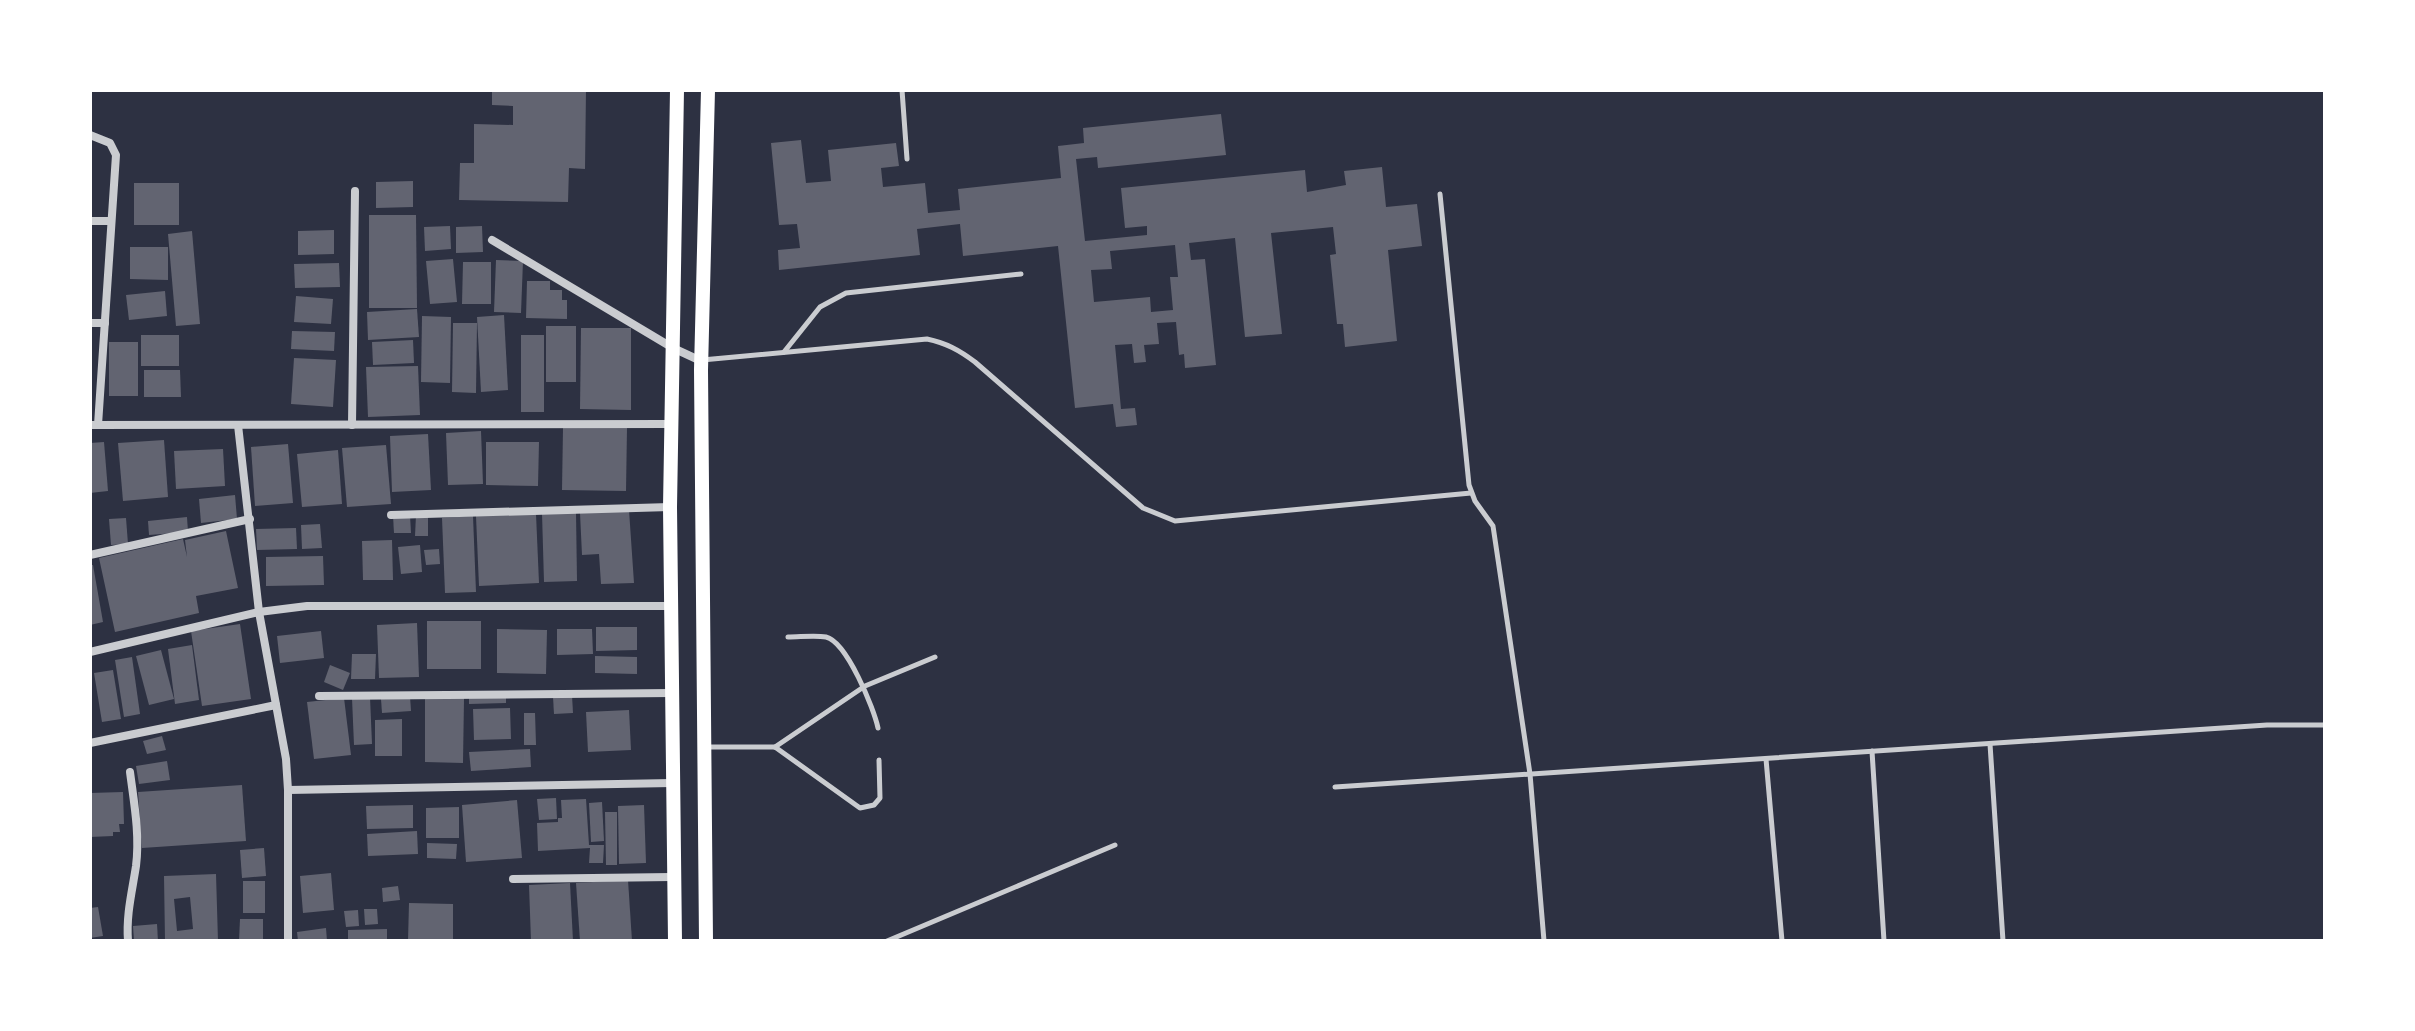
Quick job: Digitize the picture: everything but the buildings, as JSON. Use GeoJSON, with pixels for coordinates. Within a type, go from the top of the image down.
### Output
{"type":"FeatureCollection","features":[{"type":"Feature","properties":{"kind":"main road"},"geometry":{"type":"LineString","coordinates":[[675,941],[670,507],[677,90]]}},
{"type":"Feature","properties":{"kind":"main road"},"geometry":{"type":"LineString","coordinates":[[706,941],[701,361],[708,90]]}},
{"type":"Feature","properties":{"kind":"street"},"geometry":{"type":"LineString","coordinates":[[90,135],[110,143],[116,155],[105,323],[94,425],[671,424]]}},
{"type":"Feature","properties":{"kind":"street"},"geometry":{"type":"LineString","coordinates":[[352,425],[355,191]]}},
{"type":"Feature","properties":{"kind":"street"},"geometry":{"type":"LineString","coordinates":[[90,221],[111,221]]}},
{"type":"Feature","properties":{"kind":"street"},"geometry":{"type":"LineString","coordinates":[[492,240],[673,348],[701,361]]}},
{"type":"Feature","properties":{"kind":"street"},"geometry":{"type":"LineString","coordinates":[[90,323],[105,323]]}},
{"type":"Feature","properties":{"kind":"street"},"geometry":{"type":"LineString","coordinates":[[238,425],[259,612],[288,790],[288,941]]}},
{"type":"Feature","properties":{"kind":"street"},"geometry":{"type":"LineString","coordinates":[[391,515],[670,507]]}},
{"type":"Feature","properties":{"kind":"street"},"geometry":{"type":"LineString","coordinates":[[90,555],[250,519]]}},
{"type":"Feature","properties":{"kind":"street"},"geometry":{"type":"LineString","coordinates":[[90,652],[259,612],[307,606],[670,606]]}},
{"type":"Feature","properties":{"kind":"street"},"geometry":{"type":"LineString","coordinates":[[319,696],[672,693]]}},
{"type":"Feature","properties":{"kind":"street"},"geometry":{"type":"LineString","coordinates":[[90,743],[276,705]]}},
{"type":"Feature","properties":{"kind":"street"},"geometry":{"type":"LineString","coordinates":[[128,941],[127,915],[136,866],[138,830],[130,772]]}},
{"type":"Feature","properties":{"kind":"street"},"geometry":{"type":"LineString","coordinates":[[288,790],[672,783]]}},
{"type":"Feature","properties":{"kind":"street"},"geometry":{"type":"LineString","coordinates":[[513,879],[672,877]]}},
{"type":"Feature","properties":{"kind":"lane"},"geometry":{"type":"LineString","coordinates":[[902,90],[907,159]]}},
{"type":"Feature","properties":{"kind":"lane"},"geometry":{"type":"LineString","coordinates":[[1440,194],[1471,493],[1493,526],[1530,774],[1544,941]]}},
{"type":"Feature","properties":{"kind":"lane"},"geometry":{"type":"LineString","coordinates":[[784,352],[820,307],[846,293],[1021,274]]}},
{"type":"Feature","properties":{"kind":"lane"},"geometry":{"type":"LineString","coordinates":[[701,361],[927,339],[943,342],[975,362],[1143,508],[1175,521],[1471,493]]}},
{"type":"Feature","properties":{"kind":"lane"},"geometry":{"type":"LineString","coordinates":[[788,637],[832,639],[865,686],[878,728]]}},
{"type":"Feature","properties":{"kind":"lane"},"geometry":{"type":"LineString","coordinates":[[704,747],[775,747],[865,686],[935,657]]}},
{"type":"Feature","properties":{"kind":"lane"},"geometry":{"type":"LineString","coordinates":[[1335,787],[2267,725],[2325,725]]}},
{"type":"Feature","properties":{"kind":"lane"},"geometry":{"type":"LineString","coordinates":[[1990,744],[2003,941]]}},
{"type":"Feature","properties":{"kind":"lane"},"geometry":{"type":"LineString","coordinates":[[775,747],[860,808],[874,805],[880,798],[879,760]]}},
{"type":"Feature","properties":{"kind":"lane"},"geometry":{"type":"LineString","coordinates":[[1872,751],[1884,941]]}},
{"type":"Feature","properties":{"kind":"lane"},"geometry":{"type":"LineString","coordinates":[[1766,758],[1782,941]]}},
{"type":"Feature","properties":{"kind":"lane"},"geometry":{"type":"LineString","coordinates":[[887,941],[1115,845]]}}]}
